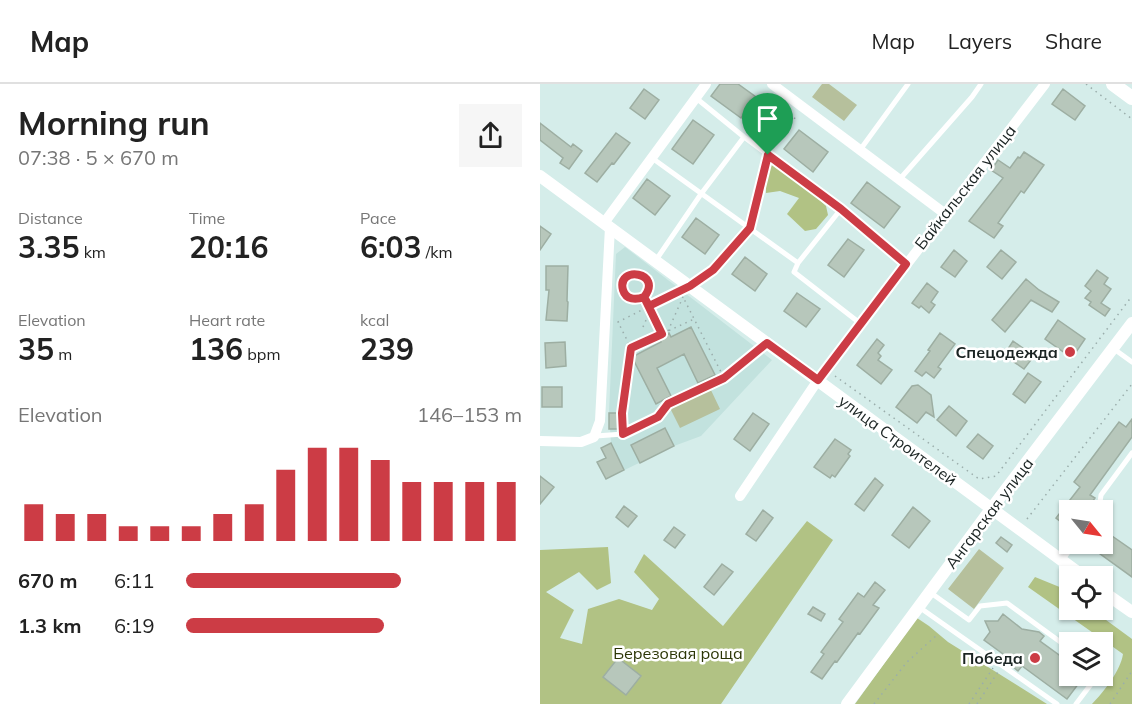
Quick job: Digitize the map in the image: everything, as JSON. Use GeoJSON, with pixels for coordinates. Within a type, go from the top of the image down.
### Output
{"type":"FeatureCollection","features":[{"type":"Feature","properties":{"kind":"main road"},"geometry":{"type":"LineString","coordinates":[[1113,84],[1132,98]]}},
{"type":"Feature","properties":{"kind":"street"},"geometry":{"type":"LineString","coordinates":[[540,441],[581,442],[594,437],[600,421],[607,225],[706,84]]}},
{"type":"Feature","properties":{"kind":"street"},"geometry":{"type":"LineString","coordinates":[[772,84],[944,213]]}},
{"type":"Feature","properties":{"kind":"street","name":"Байкальская улица"},"geometry":{"type":"LineString","coordinates":[[740,496],[826,369],[1045,84]]}},
{"type":"Feature","properties":{"kind":"street","name":"улица Строителей"},"geometry":{"type":"LineString","coordinates":[[540,176],[656,261],[685,292],[767,343],[1070,566]]}},
{"type":"Feature","properties":{"kind":"street","name":"Ангарская улица"},"geometry":{"type":"LineString","coordinates":[[847,704],[1132,323]]}},
{"type":"Feature","properties":{"kind":"street"},"geometry":{"type":"LineString","coordinates":[[1113,599],[1132,612]]}},
{"type":"Feature","properties":{"kind":"lane"},"geometry":{"type":"LineString","coordinates":[[860,150],[908,84]]}},
{"type":"Feature","properties":{"kind":"lane"},"geometry":{"type":"LineString","coordinates":[[899,180],[981,84]]}},
{"type":"Feature","properties":{"kind":"lane"},"geometry":{"type":"LineString","coordinates":[[696,98],[841,209],[906,264]]}},
{"type":"Feature","properties":{"kind":"lane"},"geometry":{"type":"LineString","coordinates":[[656,261],[744,136]]}},
{"type":"Feature","properties":{"kind":"lane"},"geometry":{"type":"LineString","coordinates":[[652,158],[798,263]]}},
{"type":"Feature","properties":{"kind":"lane"},"geometry":{"type":"LineString","coordinates":[[841,209],[798,263],[794,272],[861,324]]}},
{"type":"Feature","properties":{"kind":"lane"},"geometry":{"type":"LineString","coordinates":[[1113,348],[1132,362]]}},
{"type":"Feature","properties":{"kind":"lane"},"geometry":{"type":"LineString","coordinates":[[594,437],[623,434],[658,417]]}},
{"type":"Feature","properties":{"kind":"lane"},"geometry":{"type":"LineString","coordinates":[[1100,500],[1101,495],[1132,453]]}},
{"type":"Feature","properties":{"kind":"lane"},"geometry":{"type":"LineString","coordinates":[[1062,560],[1067,554]]}},
{"type":"Feature","properties":{"kind":"lane"},"geometry":{"type":"LineString","coordinates":[[930,592],[969,620],[980,606],[1007,603],[1059,641]]}},
{"type":"Feature","properties":{"kind":"lane"},"geometry":{"type":"LineString","coordinates":[[919,607],[1057,704]]}},
{"type":"Feature","properties":{"kind":"lane"},"geometry":{"type":"LineString","coordinates":[[1076,704],[1090,686]]}},
{"type":"Feature","properties":{"kind":"path"},"geometry":{"type":"LineString","coordinates":[[1086,84],[1132,119]]}},
{"type":"Feature","properties":{"kind":"path"},"geometry":{"type":"LineString","coordinates":[[623,434],[622,413],[631,348],[618,322],[649,306],[685,292],[713,270],[750,228],[768,155],[803,107]]}},
{"type":"Feature","properties":{"kind":"path"},"geometry":{"type":"LineString","coordinates":[[639,274],[645,278],[648,286],[644,297],[631,298],[624,293],[624,280],[630,275],[639,274]]}},
{"type":"Feature","properties":{"kind":"path"},"geometry":{"type":"LineString","coordinates":[[685,292],[694,319],[724,378]]}},
{"type":"Feature","properties":{"kind":"path"},"geometry":{"type":"LineString","coordinates":[[667,332],[685,292]]}},
{"type":"Feature","properties":{"kind":"path"},"geometry":{"type":"LineString","coordinates":[[826,369],[979,479],[996,476],[1132,296]]}},
{"type":"Feature","properties":{"kind":"path"},"geometry":{"type":"LineString","coordinates":[[644,297],[662,334]]}},
{"type":"Feature","properties":{"kind":"path"},"geometry":{"type":"LineString","coordinates":[[643,327],[650,310]]}},
{"type":"Feature","properties":{"kind":"path"},"geometry":{"type":"LineString","coordinates":[[631,348],[694,319]]}},
{"type":"Feature","properties":{"kind":"path"},"geometry":{"type":"LineString","coordinates":[[658,417],[668,404],[724,378],[767,343]]}},
{"type":"Feature","properties":{"kind":"path"},"geometry":{"type":"LineString","coordinates":[[1019,529],[1132,384]]}},
{"type":"Feature","properties":{"kind":"path"},"geometry":{"type":"LineString","coordinates":[[874,704],[907,662],[937,635]]}},
{"type":"Feature","properties":{"kind":"path"},"geometry":{"type":"LineString","coordinates":[[969,704],[999,664]]}},
{"type":"Feature","properties":{"kind":"path"},"geometry":{"type":"LineString","coordinates":[[977,704],[999,664]]}},
{"type":"Feature","properties":{"kind":"path"},"geometry":{"type":"LineString","coordinates":[[1110,704],[1132,671]]}},
{"type":"Feature","properties":{"kind":"shaded area"},"geometry":{"type":"Polygon","coordinates":[[[625,247],[772,360],[701,436],[674,446],[606,479],[597,462],[606,458],[601,448],[611,443],[609,413],[616,254],[625,247]]]}},
{"type":"Feature","properties":{"kind":"green space"},"geometry":{"type":"Polygon","coordinates":[[[822,84],[829,84],[857,105],[844,121],[812,97],[822,84]]]}},
{"type":"Feature","properties":{"kind":"green space"},"geometry":{"type":"Polygon","coordinates":[[[771,164],[810,191],[826,206],[828,215],[816,229],[805,231],[787,214],[799,198],[780,191],[766,193],[771,164]]]}},
{"type":"Feature","properties":{"kind":"green space"},"geometry":{"type":"Polygon","coordinates":[[[709,386],[720,409],[680,428],[669,406],[709,386]]]}},
{"type":"Feature","properties":{"kind":"green space","name":"Березовая роща"},"geometry":{"type":"Polygon","coordinates":[[[807,521],[833,540],[721,704],[540,704],[540,550],[608,547],[611,583],[597,590],[579,572],[546,592],[574,610],[560,638],[582,644],[588,609],[619,599],[652,610],[659,599],[634,572],[644,554],[723,626],[807,521]]]}},
{"type":"Feature","properties":{"kind":"green space"},"geometry":{"type":"Polygon","coordinates":[[[979,549],[1004,568],[974,609],[948,589],[979,549]]]}},
{"type":"Feature","properties":{"kind":"green space"},"geometry":{"type":"Polygon","coordinates":[[[1035,577],[1059,587],[1059,609],[1028,587],[1035,577]]]}},
{"type":"Feature","properties":{"kind":"green space"},"geometry":{"type":"Polygon","coordinates":[[[917,618],[948,642],[1047,704],[855,704],[917,618]]]}},
{"type":"Feature","properties":{"kind":"green space"},"geometry":{"type":"Polygon","coordinates":[[[1075,620],[1106,620],[1132,639],[1132,704],[1092,704],[1107,686],[1113,686],[1113,677],[1123,654],[1113,647],[1113,632],[1092,632],[1075,620]]]}},
{"type":"Feature","properties":{"kind":"building"},"geometry":{"type":"Polygon","coordinates":[[[720,84],[738,84],[756,97],[741,118],[711,96],[720,84]]]}},
{"type":"Feature","properties":{"kind":"building"},"geometry":{"type":"Polygon","coordinates":[[[644,89],[659,100],[645,119],[630,108],[644,89]]]}},
{"type":"Feature","properties":{"kind":"building"},"geometry":{"type":"Polygon","coordinates":[[[1063,89],[1085,106],[1075,120],[1052,104],[1063,89]]]}},
{"type":"Feature","properties":{"kind":"building"},"geometry":{"type":"Polygon","coordinates":[[[768,110],[782,121],[773,132],[760,121],[768,110]]]}},
{"type":"Feature","properties":{"kind":"building"},"geometry":{"type":"Polygon","coordinates":[[[693,120],[714,135],[693,164],[672,149],[693,120]]]}},
{"type":"Feature","properties":{"kind":"building"},"geometry":{"type":"Polygon","coordinates":[[[540,123],[571,147],[573,144],[582,151],[569,169],[560,163],[563,158],[540,140],[540,123]]]}},
{"type":"Feature","properties":{"kind":"building"},"geometry":{"type":"Polygon","coordinates":[[[799,130],[828,152],[813,172],[784,149],[799,130]]]}},
{"type":"Feature","properties":{"kind":"building"},"geometry":{"type":"Polygon","coordinates":[[[616,133],[630,143],[597,182],[585,173],[616,133]]]}},
{"type":"Feature","properties":{"kind":"building"},"geometry":{"type":"Polygon","coordinates":[[[1024,152],[1044,165],[1024,193],[1021,191],[998,223],[1003,226],[994,238],[969,221],[1003,178],[991,170],[998,160],[1010,168],[1024,152]]]}},
{"type":"Feature","properties":{"kind":"building"},"geometry":{"type":"Polygon","coordinates":[[[647,179],[670,196],[655,215],[633,198],[647,179]]]}},
{"type":"Feature","properties":{"kind":"building"},"geometry":{"type":"Polygon","coordinates":[[[867,182],[900,207],[884,228],[851,203],[867,182]]]}},
{"type":"Feature","properties":{"kind":"building"},"geometry":{"type":"Polygon","coordinates":[[[696,218],[719,235],[705,254],[682,237],[696,218]]]}},
{"type":"Feature","properties":{"kind":"building"},"geometry":{"type":"Polygon","coordinates":[[[540,226],[551,234],[540,250],[540,226]]]}},
{"type":"Feature","properties":{"kind":"building"},"geometry":{"type":"Polygon","coordinates":[[[848,239],[864,250],[844,277],[828,265],[848,239]]]}},
{"type":"Feature","properties":{"kind":"building"},"geometry":{"type":"Polygon","coordinates":[[[954,250],[967,261],[955,277],[941,267],[954,250]]]}},
{"type":"Feature","properties":{"kind":"building"},"geometry":{"type":"Polygon","coordinates":[[[1001,250],[1016,262],[1002,279],[987,267],[1001,250]]]}},
{"type":"Feature","properties":{"kind":"building"},"geometry":{"type":"Polygon","coordinates":[[[745,257],[767,274],[755,291],[732,274],[745,257]]]}},
{"type":"Feature","properties":{"kind":"building"},"geometry":{"type":"Polygon","coordinates":[[[546,266],[568,266],[567,321],[546,320],[549,290],[546,290],[546,266]]]}},
{"type":"Feature","properties":{"kind":"building"},"geometry":{"type":"Polygon","coordinates":[[[1097,270],[1108,278],[1104,284],[1111,289],[1101,303],[1110,309],[1105,316],[1089,305],[1091,302],[1085,298],[1091,291],[1085,286],[1097,270]]]}},
{"type":"Feature","properties":{"kind":"building"},"geometry":{"type":"Polygon","coordinates":[[[1026,279],[1059,302],[1052,312],[1031,300],[1005,332],[992,320],[1026,279]]]}},
{"type":"Feature","properties":{"kind":"building"},"geometry":{"type":"Polygon","coordinates":[[[927,283],[938,292],[931,302],[935,305],[929,313],[921,306],[919,308],[912,303],[927,283]]]}},
{"type":"Feature","properties":{"kind":"building"},"geometry":{"type":"Polygon","coordinates":[[[797,293],[820,309],[806,327],[784,311],[797,293]]]}},
{"type":"Feature","properties":{"kind":"building"},"geometry":{"type":"Polygon","coordinates":[[[1058,320],[1085,339],[1072,358],[1045,339],[1058,320]]]}},
{"type":"Feature","properties":{"kind":"building"},"geometry":{"type":"Polygon","coordinates":[[[691,327],[715,375],[698,383],[684,354],[657,368],[671,396],[656,404],[632,357],[661,342],[659,338],[669,333],[671,337],[691,327]]]}},
{"type":"Feature","properties":{"kind":"building"},"geometry":{"type":"Polygon","coordinates":[[[940,333],[955,344],[938,367],[941,369],[934,378],[926,372],[922,376],[915,371],[940,333]]]}},
{"type":"Feature","properties":{"kind":"building"},"geometry":{"type":"Polygon","coordinates":[[[877,339],[884,345],[878,353],[881,356],[878,360],[892,370],[881,384],[857,365],[877,339]]]}},
{"type":"Feature","properties":{"kind":"building"},"geometry":{"type":"Polygon","coordinates":[[[1013,341],[1034,356],[1024,369],[1004,355],[1013,341]]]}},
{"type":"Feature","properties":{"kind":"building"},"geometry":{"type":"Polygon","coordinates":[[[565,342],[566,366],[546,368],[545,343],[565,342]]]}},
{"type":"Feature","properties":{"kind":"building"},"geometry":{"type":"Polygon","coordinates":[[[1028,373],[1041,382],[1025,403],[1013,394],[1028,373]]]}},
{"type":"Feature","properties":{"kind":"building"},"geometry":{"type":"Polygon","coordinates":[[[918,385],[931,395],[934,417],[926,412],[917,423],[896,407],[912,386],[918,385]]]}},
{"type":"Feature","properties":{"kind":"building"},"geometry":{"type":"Polygon","coordinates":[[[542,387],[562,387],[562,407],[542,407],[542,387]]]}},
{"type":"Feature","properties":{"kind":"building"},"geometry":{"type":"Polygon","coordinates":[[[949,406],[967,421],[956,436],[937,420],[949,406]]]}},
{"type":"Feature","properties":{"kind":"building"},"geometry":{"type":"Polygon","coordinates":[[[609,413],[620,413],[620,429],[609,429],[609,413]]]}},
{"type":"Feature","properties":{"kind":"building"},"geometry":{"type":"Polygon","coordinates":[[[753,413],[769,424],[750,451],[734,439],[753,413]]]}},
{"type":"Feature","properties":{"kind":"building"},"geometry":{"type":"Polygon","coordinates":[[[1132,419],[1132,437],[1090,495],[1095,498],[1094,500],[1070,500],[1080,487],[1074,482],[1119,422],[1126,427],[1132,419]]]}},
{"type":"Feature","properties":{"kind":"building"},"geometry":{"type":"Polygon","coordinates":[[[665,428],[674,446],[640,463],[631,445],[665,428]]]}},
{"type":"Feature","properties":{"kind":"building"},"geometry":{"type":"Polygon","coordinates":[[[978,434],[993,446],[983,459],[967,447],[978,434]]]}},
{"type":"Feature","properties":{"kind":"building"},"geometry":{"type":"Polygon","coordinates":[[[835,439],[851,450],[848,454],[850,456],[835,477],[832,475],[830,478],[814,467],[835,439]]]}},
{"type":"Feature","properties":{"kind":"building"},"geometry":{"type":"Polygon","coordinates":[[[611,443],[624,470],[606,479],[597,462],[606,458],[601,448],[611,443]]]}},
{"type":"Feature","properties":{"kind":"building"},"geometry":{"type":"Polygon","coordinates":[[[540,476],[554,487],[540,504],[540,476]]]}},
{"type":"Feature","properties":{"kind":"building"},"geometry":{"type":"Polygon","coordinates":[[[875,478],[883,485],[864,511],[855,504],[875,478]]]}},
{"type":"Feature","properties":{"kind":"building"},"geometry":{"type":"Polygon","coordinates":[[[624,506],[637,516],[628,527],[616,517],[624,506]]]}},
{"type":"Feature","properties":{"kind":"building"},"geometry":{"type":"Polygon","coordinates":[[[913,507],[930,521],[909,548],[892,535],[913,507]]]}},
{"type":"Feature","properties":{"kind":"building"},"geometry":{"type":"Polygon","coordinates":[[[763,510],[773,518],[756,541],[746,534],[763,510]]]}},
{"type":"Feature","properties":{"kind":"building"},"geometry":{"type":"Polygon","coordinates":[[[674,527],[685,535],[675,548],[664,540],[674,527]]]}},
{"type":"Feature","properties":{"kind":"building"},"geometry":{"type":"Polygon","coordinates":[[[1001,537],[1012,545],[1007,552],[996,543],[1001,537]]]}},
{"type":"Feature","properties":{"kind":"building"},"geometry":{"type":"Polygon","coordinates":[[[1113,537],[1132,550],[1132,577],[1100,554],[1113,554],[1113,537]]]}},
{"type":"Feature","properties":{"kind":"building"},"geometry":{"type":"Polygon","coordinates":[[[722,564],[733,572],[714,595],[704,587],[722,564]]]}},
{"type":"Feature","properties":{"kind":"building"},"geometry":{"type":"Polygon","coordinates":[[[875,582],[885,590],[873,605],[879,608],[822,679],[811,672],[824,654],[821,652],[843,622],[839,619],[858,593],[864,597],[875,582]]]}},
{"type":"Feature","properties":{"kind":"building"},"geometry":{"type":"Polygon","coordinates":[[[813,607],[825,614],[821,621],[808,614],[813,607]]]}},
{"type":"Feature","properties":{"kind":"building","name":"Победа"},"geometry":{"type":"Polygon","coordinates":[[[1003,614],[1022,629],[1039,632],[1044,636],[1040,641],[1059,655],[1059,686],[1077,686],[1067,699],[1022,666],[1018,671],[1003,654],[984,640],[990,632],[985,621],[998,621],[1003,614]]]}},
{"type":"Feature","properties":{"kind":"building"},"geometry":{"type":"Polygon","coordinates":[[[618,658],[641,676],[626,695],[603,677],[618,658]]]}},
{"type":"Feature","properties":{"kind":"place","name":"Спецодежда"},"geometry":{"type":"Point","coordinates":[1070,352]}},
{"type":"Feature","properties":{"kind":"place","name":"Победа"},"geometry":{"type":"Point","coordinates":[1035,658]}},
{"type":"Feature","properties":{"kind":"route"},"geometry":{"type":"LineString","coordinates":[[768,155],[750,228],[713,270],[690,286],[649,306],[644,297],[635,299],[624,293],[624,280],[630,275],[639,274],[648,282],[648,290],[644,297],[662,334],[631,348],[622,413],[623,434],[658,417],[668,404],[724,378],[767,343],[818,380],[906,264],[841,209],[768,155]]}}]}
